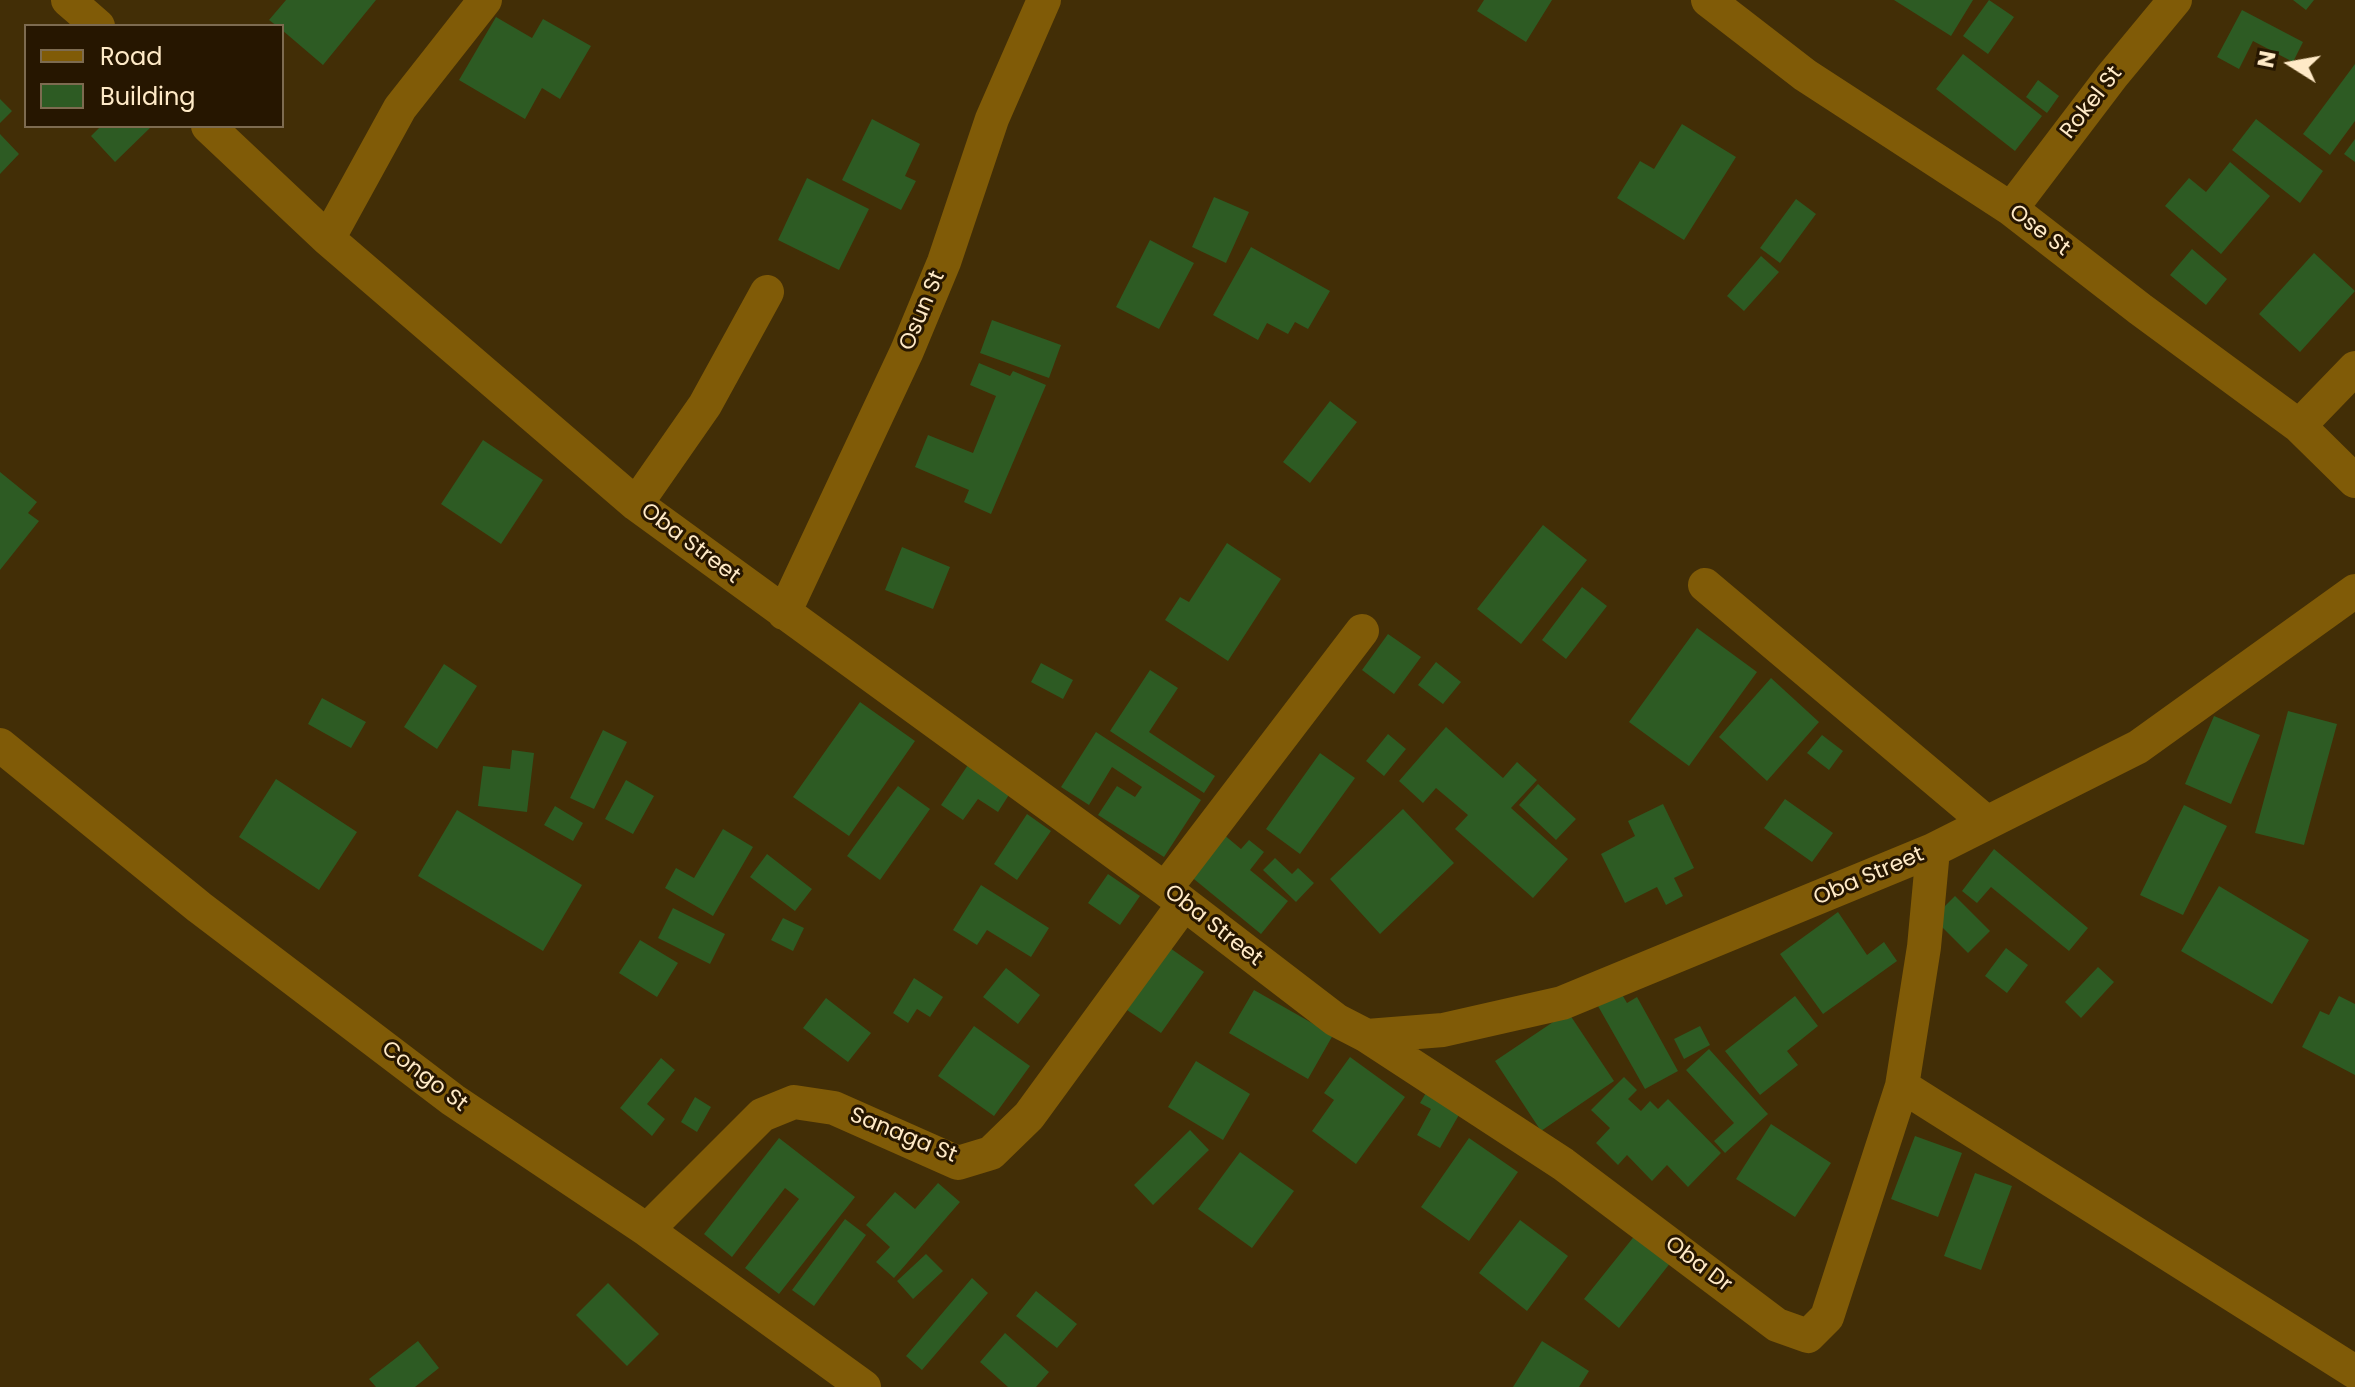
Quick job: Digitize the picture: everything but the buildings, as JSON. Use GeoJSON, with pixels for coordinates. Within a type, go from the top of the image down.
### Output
{"type":"FeatureCollection","features":[{"type":"Feature","properties":{"kind":"street"},"geometry":{"type":"LineString","coordinates":[[68,0],[96,24]]}},
{"type":"Feature","properties":{"kind":"street"},"geometry":{"type":"LineString","coordinates":[[328,239],[400,108],[485,0]]}},
{"type":"Feature","properties":{"kind":"street","name":"Osun St"},"geometry":{"type":"LineString","coordinates":[[784,613],[907,351],[944,262],[992,119],[1044,0]]}},
{"type":"Feature","properties":{"kind":"street","name":"Ose St"},"geometry":{"type":"LineString","coordinates":[[1708,0],[1805,75],[2011,209],[2299,426],[2355,481]]}},
{"type":"Feature","properties":{"kind":"street","name":"Rokel St"},"geometry":{"type":"LineString","coordinates":[[2011,209],[2112,76],[2175,0]]}},
{"type":"Feature","properties":{"kind":"street","name":"Oba Street"},"geometry":{"type":"LineString","coordinates":[[210,128],[328,239],[636,504],[1174,897],[1336,1020],[1367,1036],[1443,1030],[1562,1003],[1933,850],[2138,747],[2355,591]]}},
{"type":"Feature","properties":{"kind":"street"},"geometry":{"type":"LineString","coordinates":[[636,504],[705,405],[767,292]]}},
{"type":"Feature","properties":{"kind":"street"},"geometry":{"type":"LineString","coordinates":[[2299,426],[2355,368]]}},
{"type":"Feature","properties":{"kind":"street"},"geometry":{"type":"LineString","coordinates":[[1705,585],[1986,822]]}},
{"type":"Feature","properties":{"kind":"street","name":"Sanaga St"},"geometry":{"type":"LineString","coordinates":[[647,1230],[762,1115],[794,1102],[834,1108],[958,1163],[991,1153],[1029,1116],[1174,897],[1362,631]]}},
{"type":"Feature","properties":{"kind":"street","name":"Congo St"},"geometry":{"type":"LineString","coordinates":[[0,745],[199,907],[453,1100],[647,1230],[864,1387]]}},
{"type":"Feature","properties":{"kind":"street","name":"Oba Dr"},"geometry":{"type":"LineString","coordinates":[[1367,1036],[1563,1164],[1777,1325],[1808,1336],[1827,1317],[1902,1086],[1924,947],[1933,850]]}},
{"type":"Feature","properties":{"kind":"street"},"geometry":{"type":"LineString","coordinates":[[1902,1086],[2355,1372]]}}]}
